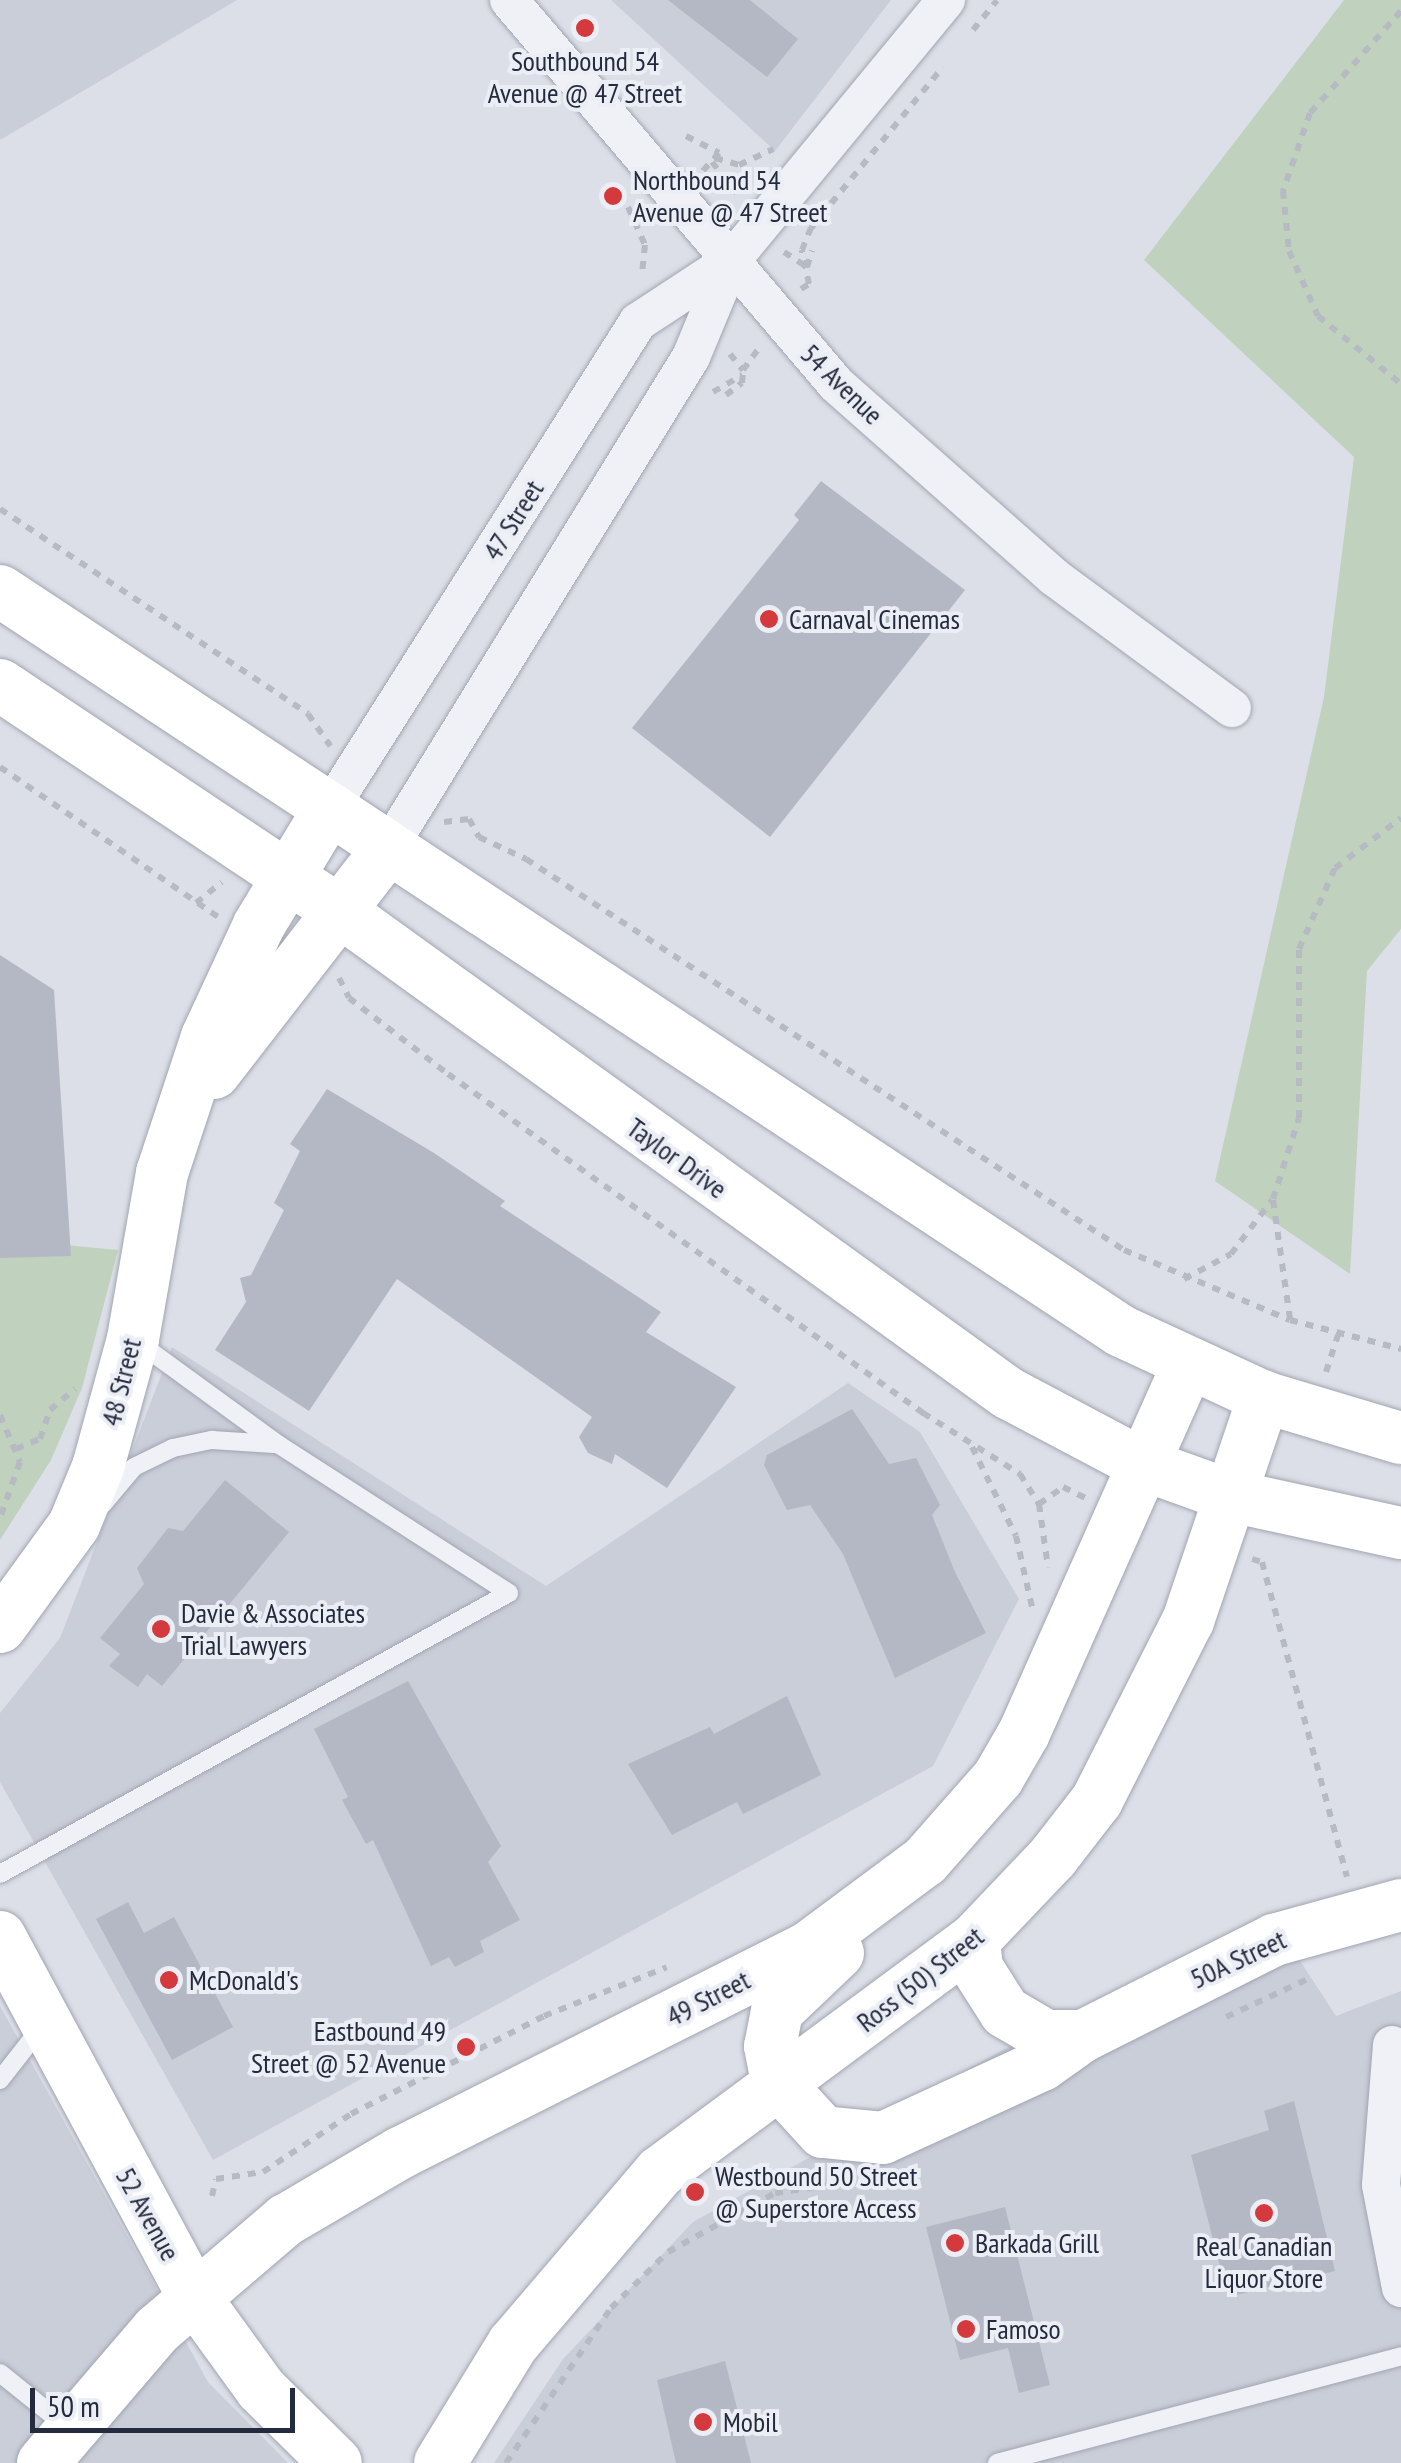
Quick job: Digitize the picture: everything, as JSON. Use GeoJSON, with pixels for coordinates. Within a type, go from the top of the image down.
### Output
{"type":"FeatureCollection","features":[{"type":"Feature","properties":{"kind":"main road"},"geometry":{"type":"LineString","coordinates":[[0,591],[328,812],[1057,1291],[1187,1366],[1264,1397],[1401,1438]]}},
{"type":"Feature","properties":{"kind":"main road","name":"Taylor Drive"},"geometry":{"type":"LineString","coordinates":[[0,685],[341,912],[934,1344],[1142,1464],[1231,1496],[1401,1533]]}},
{"type":"Feature","properties":{"kind":"main road","name":"48 Street"},"geometry":{"type":"LineString","coordinates":[[0,1627],[74,1525],[133,1338],[151,1220],[207,1037],[288,877],[328,812]]}},
{"type":"Feature","properties":{"kind":"main road","name":"48 Street"},"geometry":{"type":"LineString","coordinates":[[182,1112],[387,850]]}},
{"type":"Feature","properties":{"kind":"main road","name":"49 Street"},"geometry":{"type":"LineString","coordinates":[[56,2446],[193,2295],[286,2220],[400,2153],[809,1946],[925,1861],[998,1778],[1024,1732],[1187,1366]]}},
{"type":"Feature","properties":{"kind":"main road","name":"Ross (50) Street"},"geometry":{"type":"LineString","coordinates":[[440,2463],[514,2344],[593,2243],[660,2172],[974,1940],[1097,1800],[1188,1621],[1264,1397]]}},
{"type":"Feature","properties":{"kind":"main road"},"geometry":{"type":"LineString","coordinates":[[777,2082],[772,2030],[786,1996],[877,1923],[925,1861]]}},
{"type":"Feature","properties":{"kind":"main road","name":"50A Street"},"geometry":{"type":"LineString","coordinates":[[777,2082],[824,2132],[883,2138],[1042,2065],[1084,2036],[1274,1940],[1379,1909]]}},
{"type":"Feature","properties":{"kind":"main road","name":"52 Avenue"},"geometry":{"type":"LineString","coordinates":[[0,1938],[193,2295],[260,2389],[336,2463]]}},
{"type":"Feature","properties":{"kind":"main road"},"geometry":{"type":"LineString","coordinates":[[974,1940],[977,1968],[1004,2012],[1046,2036],[1084,2036]]}},
{"type":"Feature","properties":{"kind":"street","name":"54 Avenue"},"geometry":{"type":"LineString","coordinates":[[510,0],[731,262],[865,410],[1054,578],[1232,708]]}},
{"type":"Feature","properties":{"kind":"street","name":"47 Street"},"geometry":{"type":"LineString","coordinates":[[387,850],[691,357],[731,262],[946,0]]}},
{"type":"Feature","properties":{"kind":"street","name":"47 Street"},"geometry":{"type":"LineString","coordinates":[[328,812],[638,322],[731,262]]}},
{"type":"Feature","properties":{"kind":"street"},"geometry":{"type":"LineString","coordinates":[[1392,2045],[1380,2185],[1401,2288]]}},
{"type":"Feature","properties":{"kind":"lane"},"geometry":{"type":"LineString","coordinates":[[0,1874],[510,1593],[279,1445],[133,1338]]}},
{"type":"Feature","properties":{"kind":"lane"},"geometry":{"type":"LineString","coordinates":[[74,1525],[148,1457],[212,1440],[279,1445]]}},
{"type":"Feature","properties":{"kind":"lane"},"geometry":{"type":"LineString","coordinates":[[0,2080],[44,2024]]}},
{"type":"Feature","properties":{"kind":"lane"},"geometry":{"type":"LineString","coordinates":[[997,2463],[1401,2356]]}},
{"type":"Feature","properties":{"kind":"lane"},"geometry":{"type":"LineString","coordinates":[[0,2373],[56,2446]]}},
{"type":"Feature","properties":{"kind":"path"},"geometry":{"type":"LineString","coordinates":[[960,46],[998,0]]}},
{"type":"Feature","properties":{"kind":"path"},"geometry":{"type":"LineString","coordinates":[[1401,12],[1310,113],[1283,190],[1289,251],[1318,316],[1401,384]]}},
{"type":"Feature","properties":{"kind":"path"},"geometry":{"type":"LineString","coordinates":[[800,289],[809,284],[802,250],[811,228],[947,62]]}},
{"type":"Feature","properties":{"kind":"path"},"geometry":{"type":"LineString","coordinates":[[686,136],[719,153],[714,160],[749,163],[784,137]]}},
{"type":"Feature","properties":{"kind":"path"},"geometry":{"type":"LineString","coordinates":[[628,206],[645,245],[639,284]]}},
{"type":"Feature","properties":{"kind":"path"},"geometry":{"type":"LineString","coordinates":[[806,266],[812,251]]}},
{"type":"Feature","properties":{"kind":"path"},"geometry":{"type":"LineString","coordinates":[[795,265],[806,266]]}},
{"type":"Feature","properties":{"kind":"path"},"geometry":{"type":"LineString","coordinates":[[726,395],[743,372],[727,380]]}},
{"type":"Feature","properties":{"kind":"path"},"geometry":{"type":"LineString","coordinates":[[0,509],[308,714],[323,740]]}},
{"type":"Feature","properties":{"kind":"path"},"geometry":{"type":"LineString","coordinates":[[0,767],[196,904],[218,918],[228,914]]}},
{"type":"Feature","properties":{"kind":"path"},"geometry":{"type":"LineString","coordinates":[[1184,1279],[1230,1254],[1273,1199],[1299,1118],[1299,950],[1335,868],[1401,818]]}},
{"type":"Feature","properties":{"kind":"path"},"geometry":{"type":"LineString","coordinates":[[458,821],[468,819],[478,837],[526,859],[1077,1222],[1184,1279],[1290,1320],[1401,1349]]}},
{"type":"Feature","properties":{"kind":"path"},"geometry":{"type":"LineString","coordinates":[[196,904],[228,877]]}},
{"type":"Feature","properties":{"kind":"path"},"geometry":{"type":"LineString","coordinates":[[342,980],[348,998],[448,1074],[968,1442],[1020,1474],[1039,1504],[1048,1582]]}},
{"type":"Feature","properties":{"kind":"path"},"geometry":{"type":"LineString","coordinates":[[1273,1199],[1290,1320]]}},
{"type":"Feature","properties":{"kind":"path"},"geometry":{"type":"LineString","coordinates":[[0,1415],[20,1462],[0,1518]]}},
{"type":"Feature","properties":{"kind":"path"},"geometry":{"type":"LineString","coordinates":[[968,1442],[1016,1536],[1033,1624],[1044,1592]]}},
{"type":"Feature","properties":{"kind":"path"},"geometry":{"type":"LineString","coordinates":[[1039,1504],[1062,1487],[1119,1514]]}},
{"type":"Feature","properties":{"kind":"path"},"geometry":{"type":"LineString","coordinates":[[1213,1548],[1262,1562],[1379,1909]]}},
{"type":"Feature","properties":{"kind":"path"},"geometry":{"type":"LineString","coordinates":[[212,2196],[216,2180],[262,2172],[351,2114],[544,2016],[682,1962]]}},
{"type":"Feature","properties":{"kind":"shaded area"},"geometry":{"type":"Polygon","coordinates":[[[0,0],[237,0],[0,140],[0,0]]]}},
{"type":"Feature","properties":{"kind":"shaded area"},"geometry":{"type":"Polygon","coordinates":[[[611,0],[891,0],[775,151],[611,0]]]}},
{"type":"Feature","properties":{"kind":"shaded area"},"geometry":{"type":"Polygon","coordinates":[[[172,1347],[546,1586],[848,1383],[920,1432],[1019,1599],[933,1766],[213,2160],[0,1782],[0,1713],[60,1638],[172,1347]]]}},
{"type":"Feature","properties":{"kind":"shaded area"},"geometry":{"type":"Polygon","coordinates":[[[1272,1918],[1336,2016],[1401,1991],[1401,2463],[494,2463],[563,2359],[693,2222],[1055,2021],[1272,1918]]]}},
{"type":"Feature","properties":{"kind":"shaded area"},"geometry":{"type":"Polygon","coordinates":[[[0,2006],[208,2382],[288,2463],[0,2463],[0,2006]]]}},
{"type":"Feature","properties":{"kind":"green space"},"geometry":{"type":"Polygon","coordinates":[[[1344,0],[1401,0],[1401,929],[1367,971],[1350,1274],[1215,1181],[1324,697],[1354,457],[1144,260],[1344,0]]]}},
{"type":"Feature","properties":{"kind":"green space"},"geometry":{"type":"Polygon","coordinates":[[[0,1239],[118,1250],[82,1388],[51,1460],[0,1540],[0,1239]]]}},
{"type":"Feature","properties":{"kind":"building"},"geometry":{"type":"Polygon","coordinates":[[[668,0],[750,0],[798,39],[767,77],[668,0]]]}},
{"type":"Feature","properties":{"kind":"building"},"geometry":{"type":"Polygon","coordinates":[[[821,481],[965,590],[770,837],[632,728],[799,520],[794,515],[821,481]]]}},
{"type":"Feature","properties":{"kind":"building"},"geometry":{"type":"Polygon","coordinates":[[[0,955],[54,990],[71,1256],[0,1258],[0,955]]]}},
{"type":"Feature","properties":{"kind":"building"},"geometry":{"type":"Polygon","coordinates":[[[327,1089],[434,1153],[505,1201],[500,1206],[661,1312],[646,1332],[736,1387],[667,1488],[615,1454],[612,1464],[588,1453],[579,1437],[592,1417],[397,1279],[309,1411],[215,1350],[246,1302],[240,1278],[251,1275],[284,1210],[274,1203],[300,1151],[290,1144],[327,1089]]]}},
{"type":"Feature","properties":{"kind":"building"},"geometry":{"type":"Polygon","coordinates":[[[852,1409],[889,1464],[916,1458],[940,1505],[932,1515],[986,1633],[895,1678],[843,1554],[810,1505],[787,1510],[764,1465],[767,1455],[852,1409]]]}},
{"type":"Feature","properties":{"kind":"building"},"geometry":{"type":"Polygon","coordinates":[[[225,1480],[289,1532],[162,1686],[147,1674],[138,1687],[109,1666],[120,1654],[100,1638],[144,1584],[137,1568],[168,1528],[183,1531],[225,1480]]]}},
{"type":"Feature","properties":{"kind":"building"},"geometry":{"type":"Polygon","coordinates":[[[408,1681],[501,1846],[488,1862],[520,1920],[480,1941],[484,1952],[455,1967],[449,1957],[431,1966],[373,1840],[366,1844],[342,1800],[348,1797],[314,1729],[408,1681]]]}},
{"type":"Feature","properties":{"kind":"building"},"geometry":{"type":"Polygon","coordinates":[[[787,1696],[821,1775],[743,1814],[737,1802],[672,1835],[628,1764],[710,1727],[714,1734],[787,1696]]]}},
{"type":"Feature","properties":{"kind":"building","name":"McDonald's"},"geometry":{"type":"Polygon","coordinates":[[[128,1902],[144,1933],[174,1917],[233,2027],[172,2060],[96,1919],[128,1902]]]}},
{"type":"Feature","properties":{"kind":"building","name":"Real Canadian Liquor Store"},"geometry":{"type":"Polygon","coordinates":[[[1294,2101],[1335,2271],[1228,2297],[1191,2155],[1269,2130],[1264,2111],[1294,2101]]]}},
{"type":"Feature","properties":{"kind":"building"},"geometry":{"type":"Polygon","coordinates":[[[1005,2207],[1050,2385],[1019,2393],[1008,2348],[960,2360],[926,2227],[1005,2207]]]}},
{"type":"Feature","properties":{"kind":"building","name":"Mobil"},"geometry":{"type":"Polygon","coordinates":[[[725,2361],[751,2463],[676,2463],[657,2380],[725,2361]]]}},
{"type":"Feature","properties":{"kind":"place","name":"Southbound 54 Avenue @ 47 Street"},"geometry":{"type":"Point","coordinates":[585,28]}},
{"type":"Feature","properties":{"kind":"place","name":"Northbound 54 Avenue @ 47 Street"},"geometry":{"type":"Point","coordinates":[613,196]}},
{"type":"Feature","properties":{"kind":"place","name":"Carnaval Cinemas"},"geometry":{"type":"Point","coordinates":[769,619]}},
{"type":"Feature","properties":{"kind":"place","name":"Davie & Associates Trial Lawyers"},"geometry":{"type":"Point","coordinates":[161,1629]}},
{"type":"Feature","properties":{"kind":"place","name":"McDonald's"},"geometry":{"type":"Point","coordinates":[169,1980]}},
{"type":"Feature","properties":{"kind":"place","name":"Eastbound 49 Street @ 52 Avenue"},"geometry":{"type":"Point","coordinates":[466,2047]}},
{"type":"Feature","properties":{"kind":"place","name":"Westbound 50 Street @ Superstore Access"},"geometry":{"type":"Point","coordinates":[695,2192]}},
{"type":"Feature","properties":{"kind":"place","name":"Real Canadian Liquor Store"},"geometry":{"type":"Point","coordinates":[1264,2213]}},
{"type":"Feature","properties":{"kind":"place","name":"Barkada Grill"},"geometry":{"type":"Point","coordinates":[955,2243]}},
{"type":"Feature","properties":{"kind":"place","name":"Famoso"},"geometry":{"type":"Point","coordinates":[966,2329]}},
{"type":"Feature","properties":{"kind":"place","name":"Mobil"},"geometry":{"type":"Point","coordinates":[703,2422]}}]}
